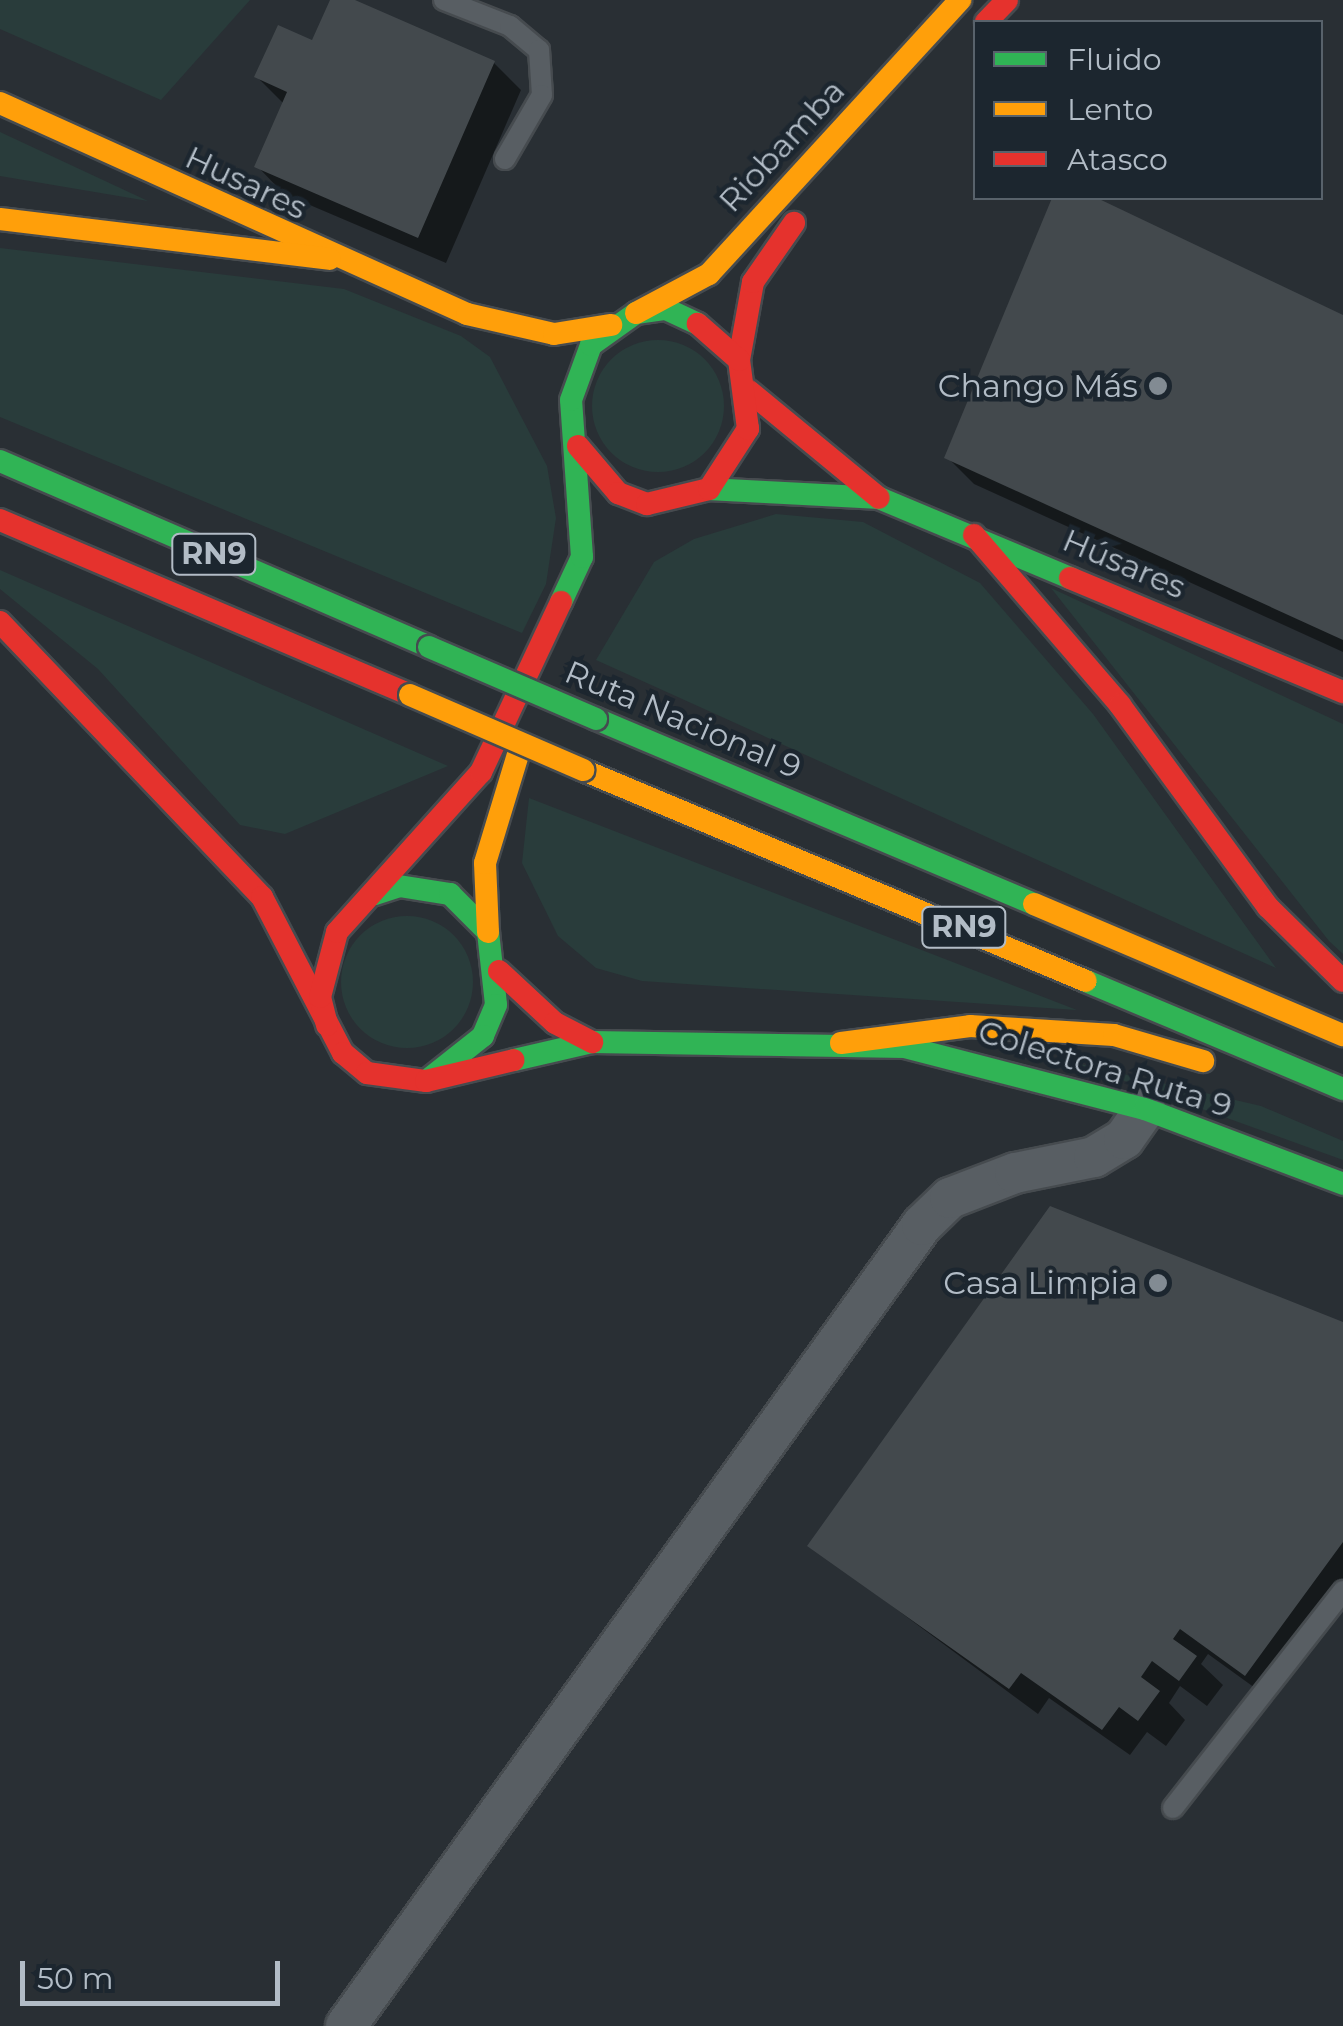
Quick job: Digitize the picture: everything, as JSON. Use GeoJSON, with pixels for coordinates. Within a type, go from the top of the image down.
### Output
{"type":"FeatureCollection","features":[{"type":"Feature","properties":{"kind":"main road","name":"Riobamba"},"geometry":{"type":"LineString","coordinates":[[636,313],[709,274],[960,0]]}},
{"type":"Feature","properties":{"kind":"main road"},"geometry":{"type":"LineString","coordinates":[[988,20],[1007,0]]}},
{"type":"Feature","properties":{"kind":"main road","name":"Husares"},"geometry":{"type":"LineString","coordinates":[[0,103],[330,259],[467,314]]}},
{"type":"Feature","properties":{"kind":"main road","name":"Riobamba"},"geometry":{"type":"LineString","coordinates":[[739,360],[753,282],[810,206]]}},
{"type":"Feature","properties":{"kind":"main road"},"geometry":{"type":"LineString","coordinates":[[0,218],[330,259]]}},
{"type":"Feature","properties":{"kind":"main road"},"geometry":{"type":"LineString","coordinates":[[467,314],[554,334],[611,325],[636,313],[694,317],[739,360],[749,391],[748,428],[710,489]]}},
{"type":"Feature","properties":{"kind":"main road"},"geometry":{"type":"LineString","coordinates":[[467,314],[518,357]]}},
{"type":"Feature","properties":{"kind":"main road"},"geometry":{"type":"LineString","coordinates":[[327,1025],[328,958],[354,909],[374,894],[480,772],[582,557],[577,371],[611,325]]}},
{"type":"Feature","properties":{"kind":"main road"},"geometry":{"type":"LineString","coordinates":[[749,391],[879,498]]}},
{"type":"Feature","properties":{"kind":"main road"},"geometry":{"type":"LineString","coordinates":[[548,392],[618,494],[677,503]]}},
{"type":"Feature","properties":{"kind":"main road","name":"Ruta Nacional 9"},"geometry":{"type":"LineString","coordinates":[[0,461],[596,720],[1343,1034]]}},
{"type":"Feature","properties":{"kind":"main road"},"geometry":{"type":"LineString","coordinates":[[632,532],[677,503],[710,489],[879,498]]}},
{"type":"Feature","properties":{"kind":"main road","name":"Húsares"},"geometry":{"type":"LineString","coordinates":[[879,498],[1343,692]]}},
{"type":"Feature","properties":{"kind":"main road","name":"RN9"},"geometry":{"type":"LineString","coordinates":[[0,520],[1343,1089]]}},
{"type":"Feature","properties":{"kind":"main road"},"geometry":{"type":"LineString","coordinates":[[974,536],[1120,705],[1268,908],[1343,980]]}},
{"type":"Feature","properties":{"kind":"main road"},"geometry":{"type":"LineString","coordinates":[[426,1081],[483,1036],[499,971],[488,932],[485,862],[503,791],[608,563]]}},
{"type":"Feature","properties":{"kind":"main road"},"geometry":{"type":"LineString","coordinates":[[0,622],[262,896],[327,1025],[367,1073],[426,1081],[592,1042],[841,1043],[970,1026],[1114,1035],[1343,1112]]}},
{"type":"Feature","properties":{"kind":"main road"},"geometry":{"type":"LineString","coordinates":[[374,894],[399,886],[450,894],[488,932]]}},
{"type":"Feature","properties":{"kind":"main road"},"geometry":{"type":"LineString","coordinates":[[262,896],[312,908],[354,909]]}},
{"type":"Feature","properties":{"kind":"main road"},"geometry":{"type":"LineString","coordinates":[[499,971],[544,1015],[592,1042]]}},
{"type":"Feature","properties":{"kind":"main road","name":"Colectora Ruta 9"},"geometry":{"type":"LineString","coordinates":[[841,1043],[983,1062],[1145,1109],[1343,1184]]}},
{"type":"Feature","properties":{"kind":"street"},"geometry":{"type":"LineString","coordinates":[[346,2026],[922,1225],[950,1198],[1015,1172],[1094,1157],[1124,1139],[1145,1109]]}},
{"type":"Feature","properties":{"kind":"lane"},"geometry":{"type":"LineString","coordinates":[[444,0],[510,26],[539,50],[542,95],[505,160]]}},
{"type":"Feature","properties":{"kind":"lane"},"geometry":{"type":"LineString","coordinates":[[1173,1808],[1343,1591]]}},
{"type":"Feature","properties":{"kind":"green space"},"geometry":{"type":"Polygon","coordinates":[[[0,0],[250,0],[161,100],[0,29],[0,0]]]}},
{"type":"Feature","properties":{"kind":"green space"},"geometry":{"type":"Polygon","coordinates":[[[0,132],[148,201],[0,176],[0,132]]]}},
{"type":"Feature","properties":{"kind":"green space"},"geometry":{"type":"Polygon","coordinates":[[[0,248],[344,289],[461,336],[490,357],[547,466],[556,518],[546,584],[522,633],[0,417],[0,248]]]}},
{"type":"Feature","properties":{"kind":"green space"},"geometry":{"type":"Polygon","coordinates":[[[658,340],[683,345],[705,359],[719,381],[724,406],[719,431],[705,453],[683,467],[658,472],[633,467],[611,453],[597,431],[592,406],[597,381],[611,359],[633,345],[658,340]]]}},
{"type":"Feature","properties":{"kind":"green space"},"geometry":{"type":"Polygon","coordinates":[[[776,514],[863,522],[980,583],[1093,714],[1276,968],[596,660],[654,562],[694,539],[776,514]]]}},
{"type":"Feature","properties":{"kind":"green space"},"geometry":{"type":"Polygon","coordinates":[[[0,570],[448,766],[285,834],[240,825],[98,669],[0,589],[0,570]]]}},
{"type":"Feature","properties":{"kind":"green space"},"geometry":{"type":"Polygon","coordinates":[[[1051,588],[1343,724],[1343,954],[1329,941],[1051,588]]]}},
{"type":"Feature","properties":{"kind":"green space"},"geometry":{"type":"Polygon","coordinates":[[[529,798],[1077,1010],[642,981],[596,968],[558,936],[522,863],[529,798]]]}},
{"type":"Feature","properties":{"kind":"green space"},"geometry":{"type":"Polygon","coordinates":[[[407,916],[432,921],[454,935],[468,957],[473,982],[468,1007],[454,1029],[432,1043],[407,1048],[382,1043],[360,1029],[346,1007],[341,982],[346,957],[360,935],[382,921],[407,916]]]}},
{"type":"Feature","properties":{"kind":"green space"},"geometry":{"type":"Polygon","coordinates":[[[1072,1062],[1261,1106],[1343,1141],[1343,1160],[1072,1062]]]}},
{"type":"Feature","properties":{"kind":"building"},"geometry":{"type":"Polygon","coordinates":[[[330,0],[355,0],[495,61],[418,238],[254,167],[287,92],[254,77],[278,25],[312,40],[330,0]]]}},
{"type":"Feature","properties":{"kind":"building","name":"Chango Más"},"geometry":{"type":"Polygon","coordinates":[[[1051,200],[1101,200],[1343,315],[1343,640],[944,458],[1051,200]]]}},
{"type":"Feature","properties":{"kind":"building"},"geometry":{"type":"Polygon","coordinates":[[[1050,1206],[1343,1322],[1343,1542],[1245,1676],[1180,1629],[1173,1639],[1197,1656],[1179,1681],[1152,1661],[1141,1677],[1160,1691],[1138,1721],[1119,1707],[1102,1730],[1021,1673],[1009,1689],[807,1546],[1050,1206]]]}},
{"type":"Feature","properties":{"kind":"traffic: fast"},"geometry":{"type":"LineString","coordinates":[[561,602],[582,557],[571,400],[591,345],[636,313],[666,309],[698,324]]}},
{"type":"Feature","properties":{"kind":"traffic: fast"},"geometry":{"type":"LineString","coordinates":[[0,461],[429,647]]}},
{"type":"Feature","properties":{"kind":"traffic: fast"},"geometry":{"type":"LineString","coordinates":[[709,489],[879,498],[1070,578]]}},
{"type":"Feature","properties":{"kind":"traffic: fast"},"geometry":{"type":"LineString","coordinates":[[429,647],[596,719]]}},
{"type":"Feature","properties":{"kind":"traffic: fast"},"geometry":{"type":"LineString","coordinates":[[596,719],[1034,904]]}},
{"type":"Feature","properties":{"kind":"traffic: fast"},"geometry":{"type":"LineString","coordinates":[[375,894],[399,886],[450,894],[488,932],[496,1005],[483,1036],[429,1079]]}},
{"type":"Feature","properties":{"kind":"traffic: fast"},"geometry":{"type":"LineString","coordinates":[[1086,981],[1343,1089]]}},
{"type":"Feature","properties":{"kind":"traffic: fast"},"geometry":{"type":"LineString","coordinates":[[514,1060],[592,1042],[905,1047],[1145,1109],[1343,1184]]}},
{"type":"Feature","properties":{"kind":"traffic: slow"},"geometry":{"type":"LineString","coordinates":[[636,313],[709,274],[960,0]]}},
{"type":"Feature","properties":{"kind":"traffic: slow"},"geometry":{"type":"LineString","coordinates":[[0,103],[467,314],[554,334],[611,325]]}},
{"type":"Feature","properties":{"kind":"traffic: slow"},"geometry":{"type":"LineString","coordinates":[[0,219],[330,259]]}},
{"type":"Feature","properties":{"kind":"traffic: slow"},"geometry":{"type":"LineString","coordinates":[[410,695],[583,770]]}},
{"type":"Feature","properties":{"kind":"traffic: slow"},"geometry":{"type":"LineString","coordinates":[[488,932],[485,863],[519,751]]}},
{"type":"Feature","properties":{"kind":"traffic: slow"},"geometry":{"type":"LineString","coordinates":[[583,770],[1086,981]]}},
{"type":"Feature","properties":{"kind":"traffic: slow"},"geometry":{"type":"LineString","coordinates":[[1034,904],[1343,1035]]}},
{"type":"Feature","properties":{"kind":"traffic: slow"},"geometry":{"type":"LineString","coordinates":[[841,1043],[970,1026],[1114,1035],[1203,1061]]}},
{"type":"Feature","properties":{"kind":"traffic: jam"},"geometry":{"type":"LineString","coordinates":[[988,20],[1007,0]]}},
{"type":"Feature","properties":{"kind":"traffic: jam"},"geometry":{"type":"LineString","coordinates":[[739,360],[753,282],[794,223]]}},
{"type":"Feature","properties":{"kind":"traffic: jam"},"geometry":{"type":"LineString","coordinates":[[578,446],[618,493],[647,504],[709,489],[748,429],[739,360],[698,324]]}},
{"type":"Feature","properties":{"kind":"traffic: jam"},"geometry":{"type":"LineString","coordinates":[[749,391],[879,498]]}},
{"type":"Feature","properties":{"kind":"traffic: jam"},"geometry":{"type":"LineString","coordinates":[[0,520],[410,695]]}},
{"type":"Feature","properties":{"kind":"traffic: jam"},"geometry":{"type":"LineString","coordinates":[[974,535],[1120,705],[1268,907],[1343,981]]}},
{"type":"Feature","properties":{"kind":"traffic: jam"},"geometry":{"type":"LineString","coordinates":[[1070,578],[1343,692]]}},
{"type":"Feature","properties":{"kind":"traffic: jam"},"geometry":{"type":"LineString","coordinates":[[327,1025],[320,997],[337,932],[481,772],[561,602]]}},
{"type":"Feature","properties":{"kind":"traffic: jam"},"geometry":{"type":"LineString","coordinates":[[0,622],[262,897],[343,1053],[367,1073],[426,1081],[514,1060]]}},
{"type":"Feature","properties":{"kind":"traffic: jam"},"geometry":{"type":"LineString","coordinates":[[499,971],[555,1023],[592,1042]]}},
{"type":"Feature","properties":{"kind":"place","name":"Chango Más"},"geometry":{"type":"Point","coordinates":[1158,386]}},
{"type":"Feature","properties":{"kind":"place","name":"Casa Limpia"},"geometry":{"type":"Point","coordinates":[1158,1283]}}]}
